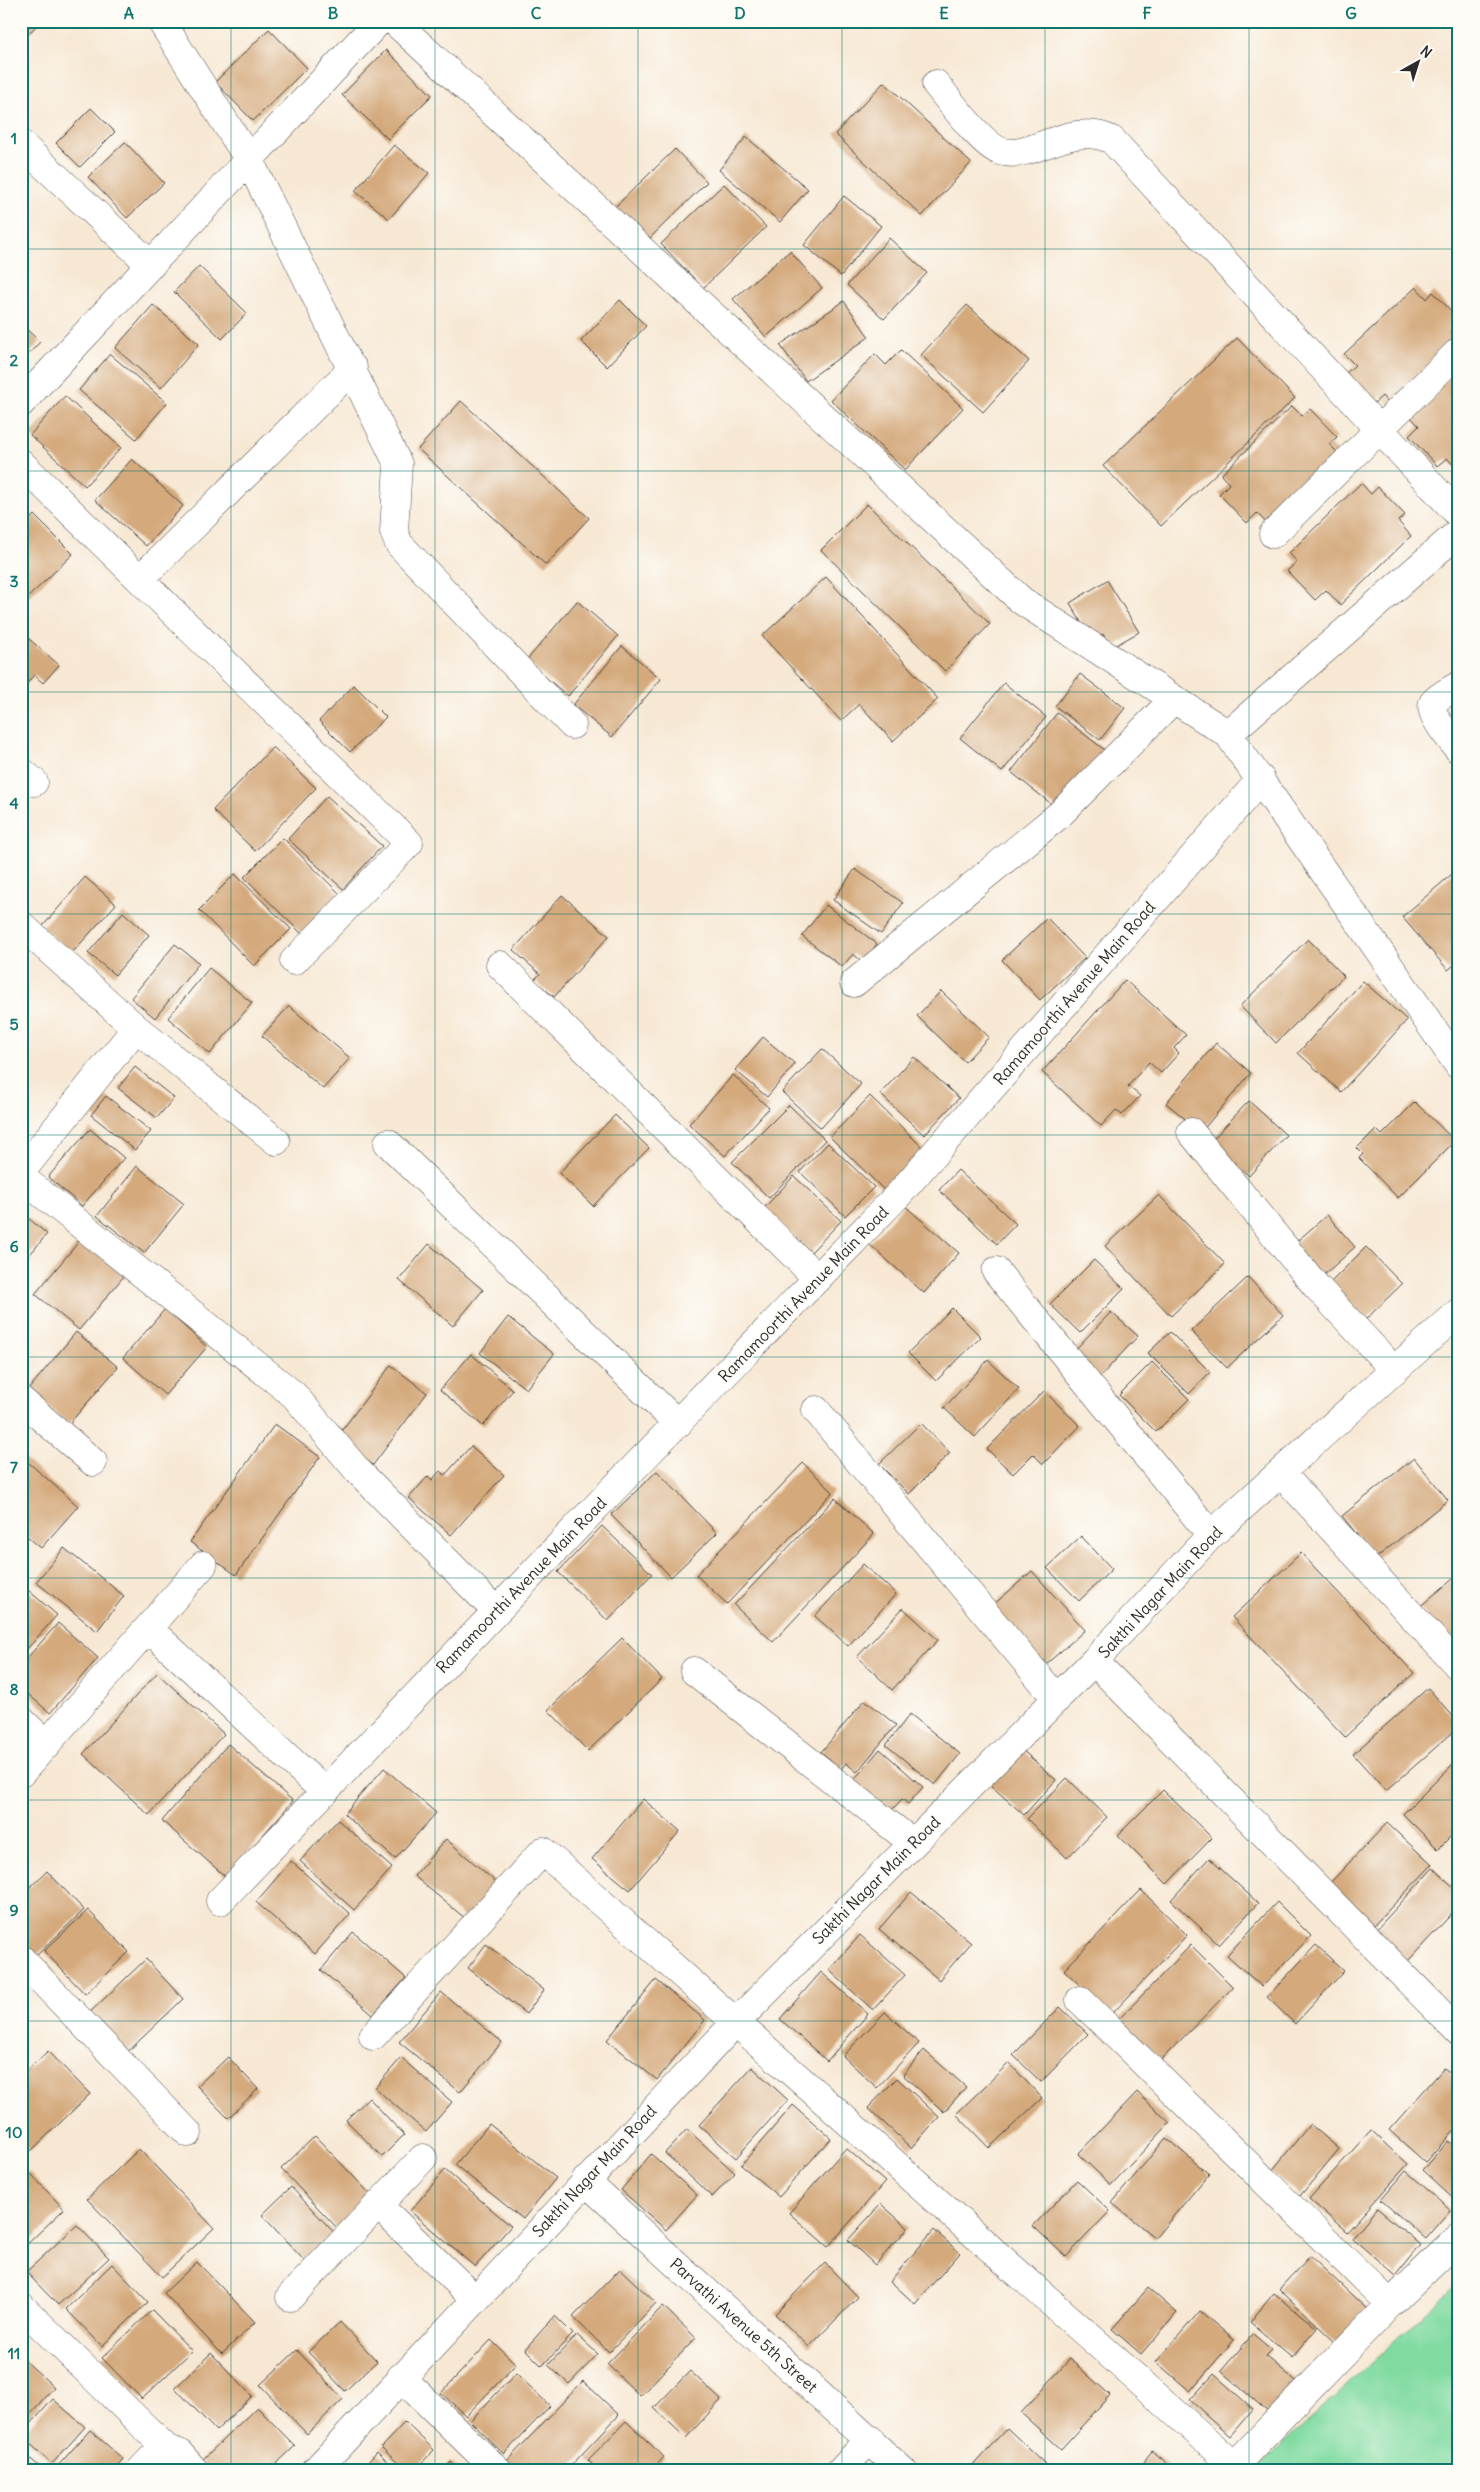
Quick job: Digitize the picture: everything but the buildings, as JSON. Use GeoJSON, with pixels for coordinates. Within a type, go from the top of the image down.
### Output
{"type":"FeatureCollection","features":[{"type":"Feature","properties":{"kind":"street"},"geometry":{"type":"LineString","coordinates":[[161,21],[249,160],[398,464],[394,532],[399,544],[572,724]]}},
{"type":"Feature","properties":{"kind":"street"},"geometry":{"type":"LineString","coordinates":[[21,403],[379,21]]}},
{"type":"Feature","properties":{"kind":"street"},"geometry":{"type":"LineString","coordinates":[[394,21],[1022,601],[1228,734],[1459,1066]]}},
{"type":"Feature","properties":{"kind":"street"},"geometry":{"type":"LineString","coordinates":[[936,84],[986,142],[1001,151],[1017,152],[1082,133],[1099,134],[1112,140],[1459,515]]}},
{"type":"Feature","properties":{"kind":"street"},"geometry":{"type":"LineString","coordinates":[[21,144],[151,265]]}},
{"type":"Feature","properties":{"kind":"street"},"geometry":{"type":"LineString","coordinates":[[1273,534],[1459,351]]}},
{"type":"Feature","properties":{"kind":"street"},"geometry":{"type":"LineString","coordinates":[[140,579],[352,368]]}},
{"type":"Feature","properties":{"kind":"street"},"geometry":{"type":"LineString","coordinates":[[21,463],[409,843],[294,962]]}},
{"type":"Feature","properties":{"kind":"street"},"geometry":{"type":"LineString","coordinates":[[1228,734],[1459,532]]}},
{"type":"Feature","properties":{"kind":"street"},"geometry":{"type":"LineString","coordinates":[[1459,685],[1433,702],[1431,708],[1434,716],[1459,750]]}},
{"type":"Feature","properties":{"kind":"street"},"geometry":{"type":"LineString","coordinates":[[854,983],[1060,815],[1174,699]]}},
{"type":"Feature","properties":{"kind":"street","name":"Ramamoorthi Avenue Main Road"},"geometry":{"type":"LineString","coordinates":[[220,1901],[496,1611],[900,1193],[1261,779]]}},
{"type":"Feature","properties":{"kind":"street"},"geometry":{"type":"LineString","coordinates":[[21,925],[136,1028],[276,1141]]}},
{"type":"Feature","properties":{"kind":"street"},"geometry":{"type":"LineString","coordinates":[[500,965],[818,1279]]}},
{"type":"Feature","properties":{"kind":"street"},"geometry":{"type":"LineString","coordinates":[[21,1172],[136,1028]]}},
{"type":"Feature","properties":{"kind":"street"},"geometry":{"type":"LineString","coordinates":[[1191,1132],[1316,1286],[1394,1370]]}},
{"type":"Feature","properties":{"kind":"street"},"geometry":{"type":"LineString","coordinates":[[388,1143],[678,1424]]}},
{"type":"Feature","properties":{"kind":"street"},"geometry":{"type":"LineString","coordinates":[[21,1177],[294,1395],[358,1472],[496,1611]]}},
{"type":"Feature","properties":{"kind":"street"},"geometry":{"type":"LineString","coordinates":[[996,1271],[1211,1535]]}},
{"type":"Feature","properties":{"kind":"street","name":"Sakthi Nagar Main Road"},"geometry":{"type":"LineString","coordinates":[[315,2471],[401,2377],[736,2022],[1094,1661],[1211,1535],[1459,1312]]}},
{"type":"Feature","properties":{"kind":"street"},"geometry":{"type":"LineString","coordinates":[[21,1400],[93,1462]]}},
{"type":"Feature","properties":{"kind":"street"},"geometry":{"type":"LineString","coordinates":[[816,1410],[1056,1699]]}},
{"type":"Feature","properties":{"kind":"street"},"geometry":{"type":"LineString","coordinates":[[1281,1473],[1459,1667]]}},
{"type":"Feature","properties":{"kind":"street"},"geometry":{"type":"LineString","coordinates":[[21,1773],[149,1629],[203,1565]]}},
{"type":"Feature","properties":{"kind":"street"},"geometry":{"type":"LineString","coordinates":[[149,1629],[325,1792]]}},
{"type":"Feature","properties":{"kind":"street"},"geometry":{"type":"LineString","coordinates":[[1094,1661],[1459,2032]]}},
{"type":"Feature","properties":{"kind":"street"},"geometry":{"type":"LineString","coordinates":[[694,1671],[913,1843]]}},
{"type":"Feature","properties":{"kind":"street"},"geometry":{"type":"LineString","coordinates":[[21,1720],[47,1745]]}},
{"type":"Feature","properties":{"kind":"street"},"geometry":{"type":"LineString","coordinates":[[373,2036],[544,1851],[1231,2468],[1390,2304],[1459,2237]]}},
{"type":"Feature","properties":{"kind":"street"},"geometry":{"type":"LineString","coordinates":[[21,1960],[188,2133]]}},
{"type":"Feature","properties":{"kind":"street"},"geometry":{"type":"LineString","coordinates":[[1080,2000],[1390,2304]]}},
{"type":"Feature","properties":{"kind":"street"},"geometry":{"type":"LineString","coordinates":[[290,2297],[423,2158]]}},
{"type":"Feature","properties":{"kind":"street","name":"Parvathi Avenue 5th Street"},"geometry":{"type":"LineString","coordinates":[[585,2181],[903,2471]]}},
{"type":"Feature","properties":{"kind":"street"},"geometry":{"type":"LineString","coordinates":[[378,2204],[475,2299]]}},
{"type":"Feature","properties":{"kind":"street"},"geometry":{"type":"LineString","coordinates":[[21,2306],[167,2449],[178,2453],[195,2471]]}},
{"type":"Feature","properties":{"kind":"street"},"geometry":{"type":"LineString","coordinates":[[401,2377],[498,2471]]}},
{"type":"Feature","properties":{"kind":"street"},"geometry":{"type":"LineString","coordinates":[[840,2471],[870,2439]]}},
{"type":"Feature","properties":{"kind":"street"},"geometry":{"type":"LineString","coordinates":[[140,2471],[159,2451],[167,2449]]}},
{"type":"Feature","properties":{"kind":"green space"},"geometry":{"type":"Polygon","coordinates":[[[1459,2282],[1459,2471],[1254,2471],[1459,2282]]]}}]}
